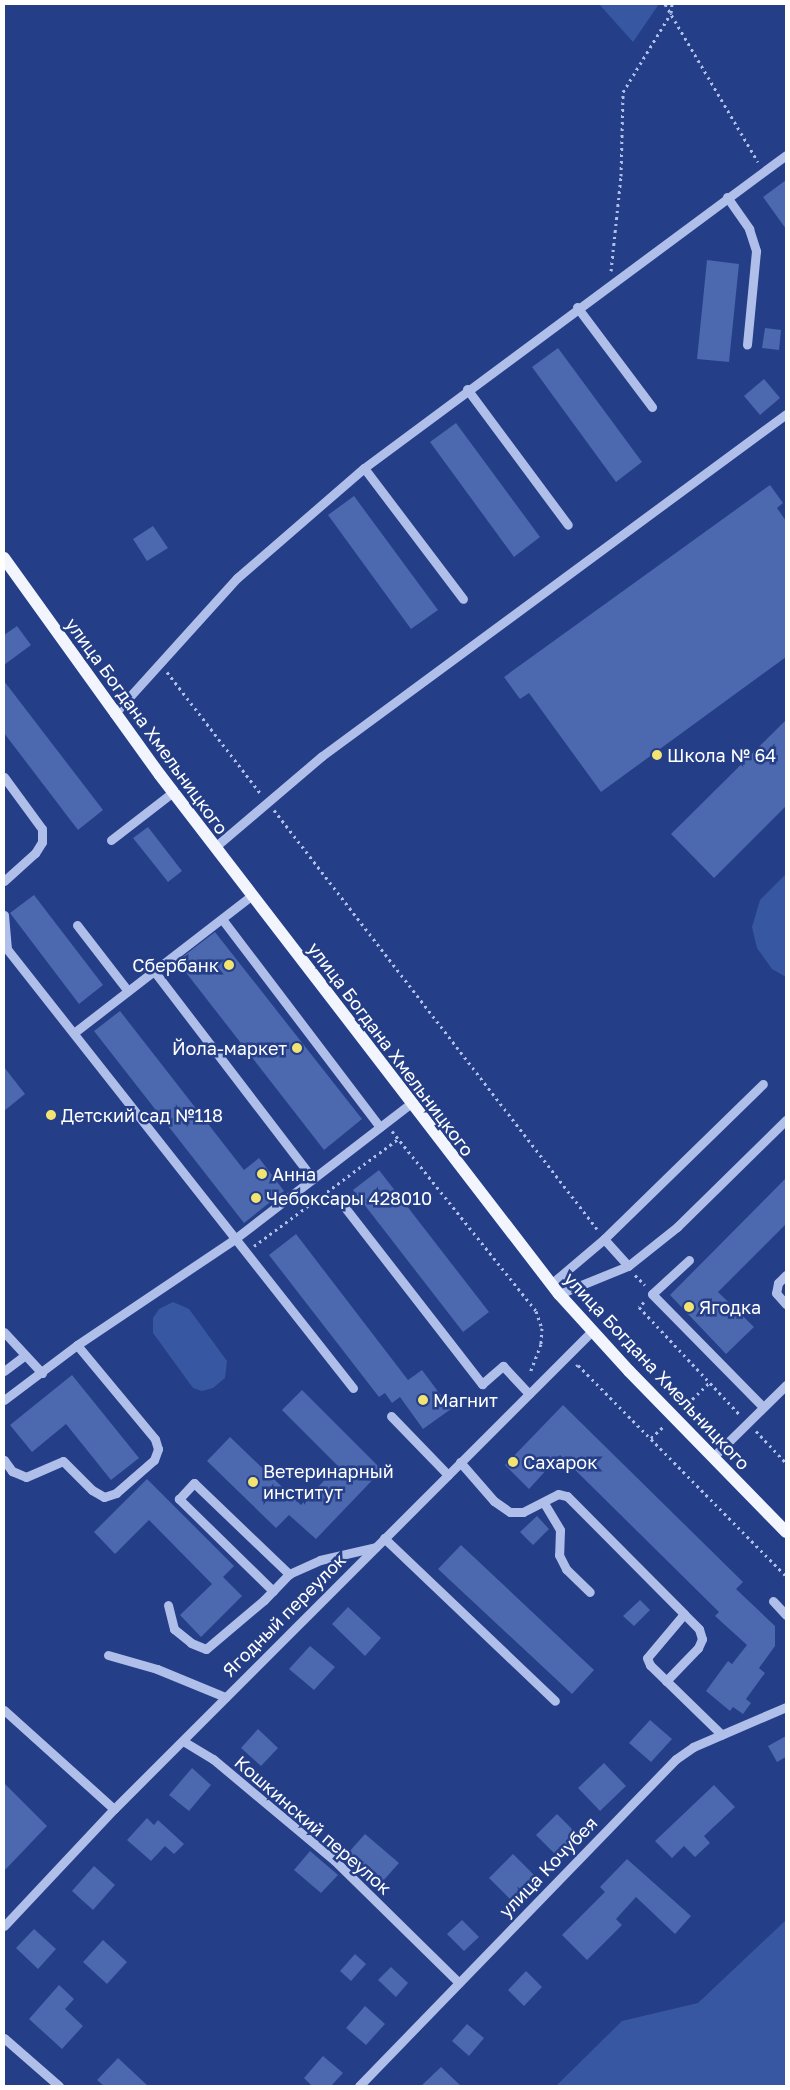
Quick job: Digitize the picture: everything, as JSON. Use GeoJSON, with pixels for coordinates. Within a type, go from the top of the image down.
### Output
{"type":"FeatureCollection","features":[{"type":"Feature","properties":{"kind":"main road","name":"улица Богдана Хмельницкого"},"geometry":{"type":"LineString","coordinates":[[4,558],[114,714],[410,1104],[559,1294],[592,1332],[786,1532]]}},
{"type":"Feature","properties":{"kind":"street"},"geometry":{"type":"LineString","coordinates":[[114,714],[159,662],[237,578],[364,468],[577,307],[786,155]]}},
{"type":"Feature","properties":{"kind":"street"},"geometry":{"type":"LineString","coordinates":[[728,197],[749,229],[756,251],[747,345]]}},
{"type":"Feature","properties":{"kind":"street"},"geometry":{"type":"LineString","coordinates":[[577,307],[652,408]]}},
{"type":"Feature","properties":{"kind":"street"},"geometry":{"type":"LineString","coordinates":[[467,389],[568,524]]}},
{"type":"Feature","properties":{"kind":"street"},"geometry":{"type":"LineString","coordinates":[[215,847],[322,756],[786,414]]}},
{"type":"Feature","properties":{"kind":"street"},"geometry":{"type":"LineString","coordinates":[[364,468],[463,599]]}},
{"type":"Feature","properties":{"kind":"street"},"geometry":{"type":"LineString","coordinates":[[4,777],[42,829],[42,842],[35,853],[4,881]]}},
{"type":"Feature","properties":{"kind":"street"},"geometry":{"type":"LineString","coordinates":[[111,840],[173,792]]}},
{"type":"Feature","properties":{"kind":"street"},"geometry":{"type":"LineString","coordinates":[[75,1032],[252,895]]}},
{"type":"Feature","properties":{"kind":"street"},"geometry":{"type":"LineString","coordinates":[[4,915],[6,950],[75,1032],[353,1388]]}},
{"type":"Feature","properties":{"kind":"street"},"geometry":{"type":"LineString","coordinates":[[222,919],[383,1125]]}},
{"type":"Feature","properties":{"kind":"street"},"geometry":{"type":"LineString","coordinates":[[77,925],[128,991]]}},
{"type":"Feature","properties":{"kind":"street"},"geometry":{"type":"LineString","coordinates":[[154,971],[313,1179]]}},
{"type":"Feature","properties":{"kind":"street"},"geometry":{"type":"LineString","coordinates":[[551,1284],[604,1239],[763,1084]]}},
{"type":"Feature","properties":{"kind":"street"},"geometry":{"type":"LineString","coordinates":[[4,1400],[77,1345],[236,1238],[410,1104]]}},
{"type":"Feature","properties":{"kind":"street"},"geometry":{"type":"LineString","coordinates":[[559,1294],[628,1266],[677,1228],[786,1120]]}},
{"type":"Feature","properties":{"kind":"street"},"geometry":{"type":"LineString","coordinates":[[343,1205],[482,1384],[503,1366],[529,1394]]}},
{"type":"Feature","properties":{"kind":"street"},"geometry":{"type":"LineString","coordinates":[[604,1239],[628,1266]]}},
{"type":"Feature","properties":{"kind":"street"},"geometry":{"type":"LineString","coordinates":[[689,1260],[652,1294],[763,1407]]}},
{"type":"Feature","properties":{"kind":"street"},"geometry":{"type":"LineString","coordinates":[[786,1275],[778,1283],[776,1293],[786,1304]]}},
{"type":"Feature","properties":{"kind":"street"},"geometry":{"type":"LineString","coordinates":[[4,1332],[42,1373]]}},
{"type":"Feature","properties":{"kind":"street","name":"Ягодный переулок"},"geometry":{"type":"LineString","coordinates":[[4,1926],[114,1809],[592,1332]]}},
{"type":"Feature","properties":{"kind":"street"},"geometry":{"type":"LineString","coordinates":[[4,1460],[12,1470],[26,1477],[63,1461],[92,1490],[104,1497],[116,1493],[154,1460],[158,1449],[155,1439],[77,1345]]}},
{"type":"Feature","properties":{"kind":"street"},"geometry":{"type":"LineString","coordinates":[[4,1371],[25,1355]]}},
{"type":"Feature","properties":{"kind":"street"},"geometry":{"type":"LineString","coordinates":[[713,1457],[786,1385]]}},
{"type":"Feature","properties":{"kind":"street"},"geometry":{"type":"LineString","coordinates":[[391,1416],[448,1474]]}},
{"type":"Feature","properties":{"kind":"street"},"geometry":{"type":"LineString","coordinates":[[460,1462],[494,1501],[510,1512],[523,1512],[544,1503],[558,1494],[567,1496],[699,1629],[702,1638],[698,1648],[666,1681]]}},
{"type":"Feature","properties":{"kind":"street"},"geometry":{"type":"LineString","coordinates":[[273,1591],[179,1499],[194,1483],[289,1574]]}},
{"type":"Feature","properties":{"kind":"street"},"geometry":{"type":"LineString","coordinates":[[544,1503],[560,1530],[560,1555],[566,1569],[590,1592]]}},
{"type":"Feature","properties":{"kind":"street"},"geometry":{"type":"LineString","coordinates":[[384,1538],[556,1702]]}},
{"type":"Feature","properties":{"kind":"street"},"geometry":{"type":"LineString","coordinates":[[168,1605],[174,1629],[191,1643],[206,1649],[273,1591],[289,1574],[320,1560],[376,1546]]}},
{"type":"Feature","properties":{"kind":"street"},"geometry":{"type":"LineString","coordinates":[[774,1601],[786,1615]]}},
{"type":"Feature","properties":{"kind":"street"},"geometry":{"type":"LineString","coordinates":[[684,1614],[647,1658],[666,1681],[722,1735]]}},
{"type":"Feature","properties":{"kind":"street"},"geometry":{"type":"LineString","coordinates":[[108,1655],[157,1669],[225,1697]]}},
{"type":"Feature","properties":{"kind":"street","name":"улица Кочубея"},"geometry":{"type":"LineString","coordinates":[[359,2086],[676,1759],[722,1735],[786,1708]]}},
{"type":"Feature","properties":{"kind":"street"},"geometry":{"type":"LineString","coordinates":[[4,1710],[114,1809]]}},
{"type":"Feature","properties":{"kind":"street","name":"Кошкинский переулок"},"geometry":{"type":"LineString","coordinates":[[183,1741],[214,1760],[334,1860],[459,1983]]}},
{"type":"Feature","properties":{"kind":"street"},"geometry":{"type":"LineString","coordinates":[[4,2038],[59,2086]]}},
{"type":"Feature","properties":{"kind":"path"},"geometry":{"type":"LineString","coordinates":[[665,4],[764,171]]}},
{"type":"Feature","properties":{"kind":"path"},"geometry":{"type":"LineString","coordinates":[[609,284],[621,176],[623,92],[671,13],[672,4]]}},
{"type":"Feature","properties":{"kind":"path"},"geometry":{"type":"LineString","coordinates":[[159,662],[604,1239]]}},
{"type":"Feature","properties":{"kind":"path"},"geometry":{"type":"LineString","coordinates":[[383,1125],[398,1139],[536,1311],[542,1328],[541,1344],[530,1374]]}},
{"type":"Feature","properties":{"kind":"path"},"geometry":{"type":"LineString","coordinates":[[246,1252],[398,1139]]}},
{"type":"Feature","properties":{"kind":"path"},"geometry":{"type":"LineString","coordinates":[[293,1194],[343,1205]]}},
{"type":"Feature","properties":{"kind":"path"},"geometry":{"type":"LineString","coordinates":[[628,1266],[652,1294]]}},
{"type":"Feature","properties":{"kind":"path"},"geometry":{"type":"LineString","coordinates":[[639,1307],[741,1415]]}},
{"type":"Feature","properties":{"kind":"path"},"geometry":{"type":"LineString","coordinates":[[572,1370],[578,1365],[786,1576]]}},
{"type":"Feature","properties":{"kind":"path"},"geometry":{"type":"LineString","coordinates":[[680,1410],[710,1382]]}},
{"type":"Feature","properties":{"kind":"path"},"geometry":{"type":"LineString","coordinates":[[651,1438],[666,1424]]}},
{"type":"Feature","properties":{"kind":"path"},"geometry":{"type":"LineString","coordinates":[[752,1427],[786,1463]]}},
{"type":"Feature","properties":{"kind":"shaded area"},"geometry":{"type":"Polygon","coordinates":[[[599,4],[659,4],[633,42],[599,4]]]}},
{"type":"Feature","properties":{"kind":"shaded area"},"geometry":{"type":"Polygon","coordinates":[[[786,874],[786,977],[772,969],[757,948],[752,927],[760,900],[786,874]]]}},
{"type":"Feature","properties":{"kind":"shaded area"},"geometry":{"type":"Polygon","coordinates":[[[173,1302],[189,1309],[227,1361],[225,1378],[213,1388],[202,1391],[193,1388],[153,1333],[153,1318],[159,1309],[173,1302]]]}},
{"type":"Feature","properties":{"kind":"shaded area"},"geometry":{"type":"Polygon","coordinates":[[[786,1920],[786,2086],[556,2086],[622,2021],[698,2003],[786,1920]]]}},
{"type":"Feature","properties":{"kind":"building"},"geometry":{"type":"Polygon","coordinates":[[[786,180],[786,229],[763,197],[786,180]]]}},
{"type":"Feature","properties":{"kind":"building"},"geometry":{"type":"Polygon","coordinates":[[[707,260],[739,264],[729,362],[697,359],[707,260]]]}},
{"type":"Feature","properties":{"kind":"building"},"geometry":{"type":"Polygon","coordinates":[[[765,328],[781,330],[779,350],[762,348],[765,328]]]}},
{"type":"Feature","properties":{"kind":"building"},"geometry":{"type":"Polygon","coordinates":[[[558,348],[642,462],[616,482],[532,367],[558,348]]]}},
{"type":"Feature","properties":{"kind":"building"},"geometry":{"type":"Polygon","coordinates":[[[764,379],[780,398],[760,415],[744,396],[764,379]]]}},
{"type":"Feature","properties":{"kind":"building"},"geometry":{"type":"Polygon","coordinates":[[[456,423],[540,537],[514,557],[430,442],[456,423]]]}},
{"type":"Feature","properties":{"kind":"building"},"geometry":{"type":"Polygon","coordinates":[[[770,485],[783,503],[777,508],[786,521],[786,657],[601,792],[529,693],[520,699],[504,677],[770,485]]]}},
{"type":"Feature","properties":{"kind":"building"},"geometry":{"type":"Polygon","coordinates":[[[354,496],[438,610],[411,629],[328,515],[354,496]]]}},
{"type":"Feature","properties":{"kind":"building"},"geometry":{"type":"Polygon","coordinates":[[[153,526],[168,548],[147,561],[133,539],[153,526]]]}},
{"type":"Feature","properties":{"kind":"building"},"geometry":{"type":"Polygon","coordinates":[[[17,626],[31,645],[4,665],[4,635],[17,626]]]}},
{"type":"Feature","properties":{"kind":"building"},"geometry":{"type":"Polygon","coordinates":[[[4,681],[103,810],[78,830],[4,733],[4,681]]]}},
{"type":"Feature","properties":{"kind":"building"},"geometry":{"type":"Polygon","coordinates":[[[786,720],[786,806],[714,878],[671,834],[786,720]]]}},
{"type":"Feature","properties":{"kind":"building"},"geometry":{"type":"Polygon","coordinates":[[[148,827],[182,871],[168,882],[133,838],[148,827]]]}},
{"type":"Feature","properties":{"kind":"building"},"geometry":{"type":"Polygon","coordinates":[[[34,895],[103,985],[79,1004],[10,913],[34,895]]]}},
{"type":"Feature","properties":{"kind":"building"},"geometry":{"type":"Polygon","coordinates":[[[215,932],[362,1119],[324,1150],[177,961],[215,932]]]}},
{"type":"Feature","properties":{"kind":"building"},"geometry":{"type":"Polygon","coordinates":[[[120,1011],[244,1170],[259,1158],[284,1191],[244,1223],[94,1031],[120,1011]]]}},
{"type":"Feature","properties":{"kind":"building"},"geometry":{"type":"Polygon","coordinates":[[[4,1067],[25,1094],[4,1111],[4,1067]]]}},
{"type":"Feature","properties":{"kind":"building"},"geometry":{"type":"Polygon","coordinates":[[[379,1170],[489,1312],[463,1332],[353,1190],[379,1170]]]}},
{"type":"Feature","properties":{"kind":"building"},"geometry":{"type":"Polygon","coordinates":[[[786,1178],[786,1224],[718,1292],[754,1327],[726,1354],[670,1295],[786,1178]]]}},
{"type":"Feature","properties":{"kind":"building"},"geometry":{"type":"Polygon","coordinates":[[[296,1234],[408,1380],[422,1370],[451,1409],[423,1429],[400,1397],[392,1403],[385,1393],[379,1397],[269,1255],[296,1234]]]}},
{"type":"Feature","properties":{"kind":"building"},"geometry":{"type":"Polygon","coordinates":[[[72,1375],[139,1458],[111,1480],[66,1424],[32,1452],[10,1425],[72,1375]]]}},
{"type":"Feature","properties":{"kind":"building"},"geometry":{"type":"Polygon","coordinates":[[[302,1390],[382,1470],[316,1539],[289,1515],[276,1528],[207,1461],[230,1437],[301,1505],[338,1466],[282,1410],[302,1390]]]}},
{"type":"Feature","properties":{"kind":"building"},"geometry":{"type":"Polygon","coordinates":[[[563,1405],[743,1582],[736,1589],[775,1626],[775,1646],[759,1668],[765,1673],[746,1699],[751,1703],[743,1714],[733,1707],[730,1711],[706,1691],[728,1661],[732,1664],[747,1645],[715,1616],[719,1612],[560,1455],[529,1489],[505,1465],[563,1405]]]}},
{"type":"Feature","properties":{"kind":"building"},"geometry":{"type":"Polygon","coordinates":[[[147,1479],[234,1566],[223,1577],[242,1596],[201,1637],[180,1615],[212,1584],[149,1520],[115,1554],[94,1532],[147,1479]]]}},
{"type":"Feature","properties":{"kind":"building"},"geometry":{"type":"Polygon","coordinates":[[[537,1516],[549,1529],[533,1545],[520,1532],[537,1516]]]}},
{"type":"Feature","properties":{"kind":"building"},"geometry":{"type":"Polygon","coordinates":[[[461,1545],[594,1670],[572,1694],[438,1569],[461,1545]]]}},
{"type":"Feature","properties":{"kind":"building"},"geometry":{"type":"Polygon","coordinates":[[[640,1600],[650,1610],[634,1626],[623,1616],[640,1600]]]}},
{"type":"Feature","properties":{"kind":"building"},"geometry":{"type":"Polygon","coordinates":[[[348,1607],[381,1638],[365,1656],[332,1624],[348,1607]]]}},
{"type":"Feature","properties":{"kind":"building"},"geometry":{"type":"Polygon","coordinates":[[[310,1646],[335,1667],[314,1690],[289,1669],[310,1646]]]}},
{"type":"Feature","properties":{"kind":"building"},"geometry":{"type":"Polygon","coordinates":[[[650,1720],[672,1739],[651,1762],[629,1743],[650,1720]]]}},
{"type":"Feature","properties":{"kind":"building"},"geometry":{"type":"Polygon","coordinates":[[[258,1729],[278,1748],[261,1766],[241,1748],[258,1729]]]}},
{"type":"Feature","properties":{"kind":"building"},"geometry":{"type":"Polygon","coordinates":[[[786,1736],[786,1757],[777,1762],[768,1746],[786,1736]]]}},
{"type":"Feature","properties":{"kind":"building"},"geometry":{"type":"Polygon","coordinates":[[[604,1763],[626,1786],[600,1811],[578,1788],[604,1763]]]}},
{"type":"Feature","properties":{"kind":"building"},"geometry":{"type":"Polygon","coordinates":[[[192,1768],[211,1785],[189,1811],[169,1795],[192,1768]]]}},
{"type":"Feature","properties":{"kind":"building"},"geometry":{"type":"Polygon","coordinates":[[[4,1783],[47,1826],[4,1871],[4,1783]]]}},
{"type":"Feature","properties":{"kind":"building"},"geometry":{"type":"Polygon","coordinates":[[[714,1785],[735,1807],[704,1836],[710,1843],[695,1857],[684,1846],[672,1858],[655,1841],[714,1785]]]}},
{"type":"Feature","properties":{"kind":"building"},"geometry":{"type":"Polygon","coordinates":[[[557,1814],[578,1835],[557,1856],[536,1835],[557,1814]]]}},
{"type":"Feature","properties":{"kind":"building"},"geometry":{"type":"Polygon","coordinates":[[[147,1818],[154,1825],[158,1820],[184,1844],[174,1854],[165,1846],[151,1861],[127,1840],[147,1818]]]}},
{"type":"Feature","properties":{"kind":"building"},"geometry":{"type":"Polygon","coordinates":[[[365,1834],[399,1863],[383,1881],[349,1852],[365,1834]]]}},
{"type":"Feature","properties":{"kind":"building"},"geometry":{"type":"Polygon","coordinates":[[[310,1851],[338,1875],[321,1893],[294,1870],[310,1851]]]}},
{"type":"Feature","properties":{"kind":"building"},"geometry":{"type":"Polygon","coordinates":[[[513,1854],[535,1876],[511,1900],[489,1878],[513,1854]]]}},
{"type":"Feature","properties":{"kind":"building"},"geometry":{"type":"Polygon","coordinates":[[[627,1859],[691,1916],[675,1934],[636,1897],[616,1919],[622,1925],[587,1960],[562,1935],[605,1892],[600,1887],[627,1859]]]}},
{"type":"Feature","properties":{"kind":"building"},"geometry":{"type":"Polygon","coordinates":[[[94,1866],[115,1885],[93,1910],[72,1891],[94,1866]]]}},
{"type":"Feature","properties":{"kind":"building"},"geometry":{"type":"Polygon","coordinates":[[[462,1920],[479,1937],[464,1951],[447,1934],[462,1920]]]}},
{"type":"Feature","properties":{"kind":"building"},"geometry":{"type":"Polygon","coordinates":[[[34,1929],[56,1949],[38,1969],[16,1948],[34,1929]]]}},
{"type":"Feature","properties":{"kind":"building"},"geometry":{"type":"Polygon","coordinates":[[[103,1940],[127,1962],[107,1984],[83,1962],[103,1940]]]}},
{"type":"Feature","properties":{"kind":"building"},"geometry":{"type":"Polygon","coordinates":[[[355,1954],[366,1964],[351,1981],[340,1971],[355,1954]]]}},
{"type":"Feature","properties":{"kind":"building"},"geometry":{"type":"Polygon","coordinates":[[[391,1967],[408,1983],[396,1997],[378,1980],[391,1967]]]}},
{"type":"Feature","properties":{"kind":"building"},"geometry":{"type":"Polygon","coordinates":[[[526,1971],[542,1987],[524,2006],[508,1990],[526,1971]]]}},
{"type":"Feature","properties":{"kind":"building"},"geometry":{"type":"Polygon","coordinates":[[[59,1985],[74,1999],[65,2009],[83,2026],[62,2049],[29,2019],[59,1985]]]}},
{"type":"Feature","properties":{"kind":"building"},"geometry":{"type":"Polygon","coordinates":[[[365,2006],[385,2024],[366,2045],[346,2028],[365,2006]]]}},
{"type":"Feature","properties":{"kind":"building"},"geometry":{"type":"Polygon","coordinates":[[[467,2024],[484,2038],[469,2056],[452,2041],[467,2024]]]}},
{"type":"Feature","properties":{"kind":"building"},"geometry":{"type":"Polygon","coordinates":[[[323,2056],[343,2073],[331,2086],[312,2086],[304,2078],[323,2056]]]}},
{"type":"Feature","properties":{"kind":"building"},"geometry":{"type":"Polygon","coordinates":[[[118,2058],[148,2086],[104,2086],[97,2080],[118,2058]]]}},
{"type":"Feature","properties":{"kind":"building"},"geometry":{"type":"Polygon","coordinates":[[[441,2067],[461,2086],[421,2086],[441,2067]]]}},
{"type":"Feature","properties":{"kind":"place","name":"Школа № 64"},"geometry":{"type":"Point","coordinates":[657,755]}},
{"type":"Feature","properties":{"kind":"place","name":"Сбербанк"},"geometry":{"type":"Point","coordinates":[229,965]}},
{"type":"Feature","properties":{"kind":"place","name":"Йола-маркет"},"geometry":{"type":"Point","coordinates":[297,1048]}},
{"type":"Feature","properties":{"kind":"place","name":"Детский сад №118"},"geometry":{"type":"Point","coordinates":[51,1115]}},
{"type":"Feature","properties":{"kind":"place","name":"Анна"},"geometry":{"type":"Point","coordinates":[262,1174]}},
{"type":"Feature","properties":{"kind":"place","name":"Чебоксары 428010"},"geometry":{"type":"Point","coordinates":[256,1198]}},
{"type":"Feature","properties":{"kind":"place","name":"Ягодка"},"geometry":{"type":"Point","coordinates":[689,1307]}},
{"type":"Feature","properties":{"kind":"place","name":"Магнит"},"geometry":{"type":"Point","coordinates":[423,1400]}},
{"type":"Feature","properties":{"kind":"place","name":"Сахарок"},"geometry":{"type":"Point","coordinates":[513,1462]}},
{"type":"Feature","properties":{"kind":"place","name":"Ветеринарный институт"},"geometry":{"type":"Point","coordinates":[253,1482]}}]}
